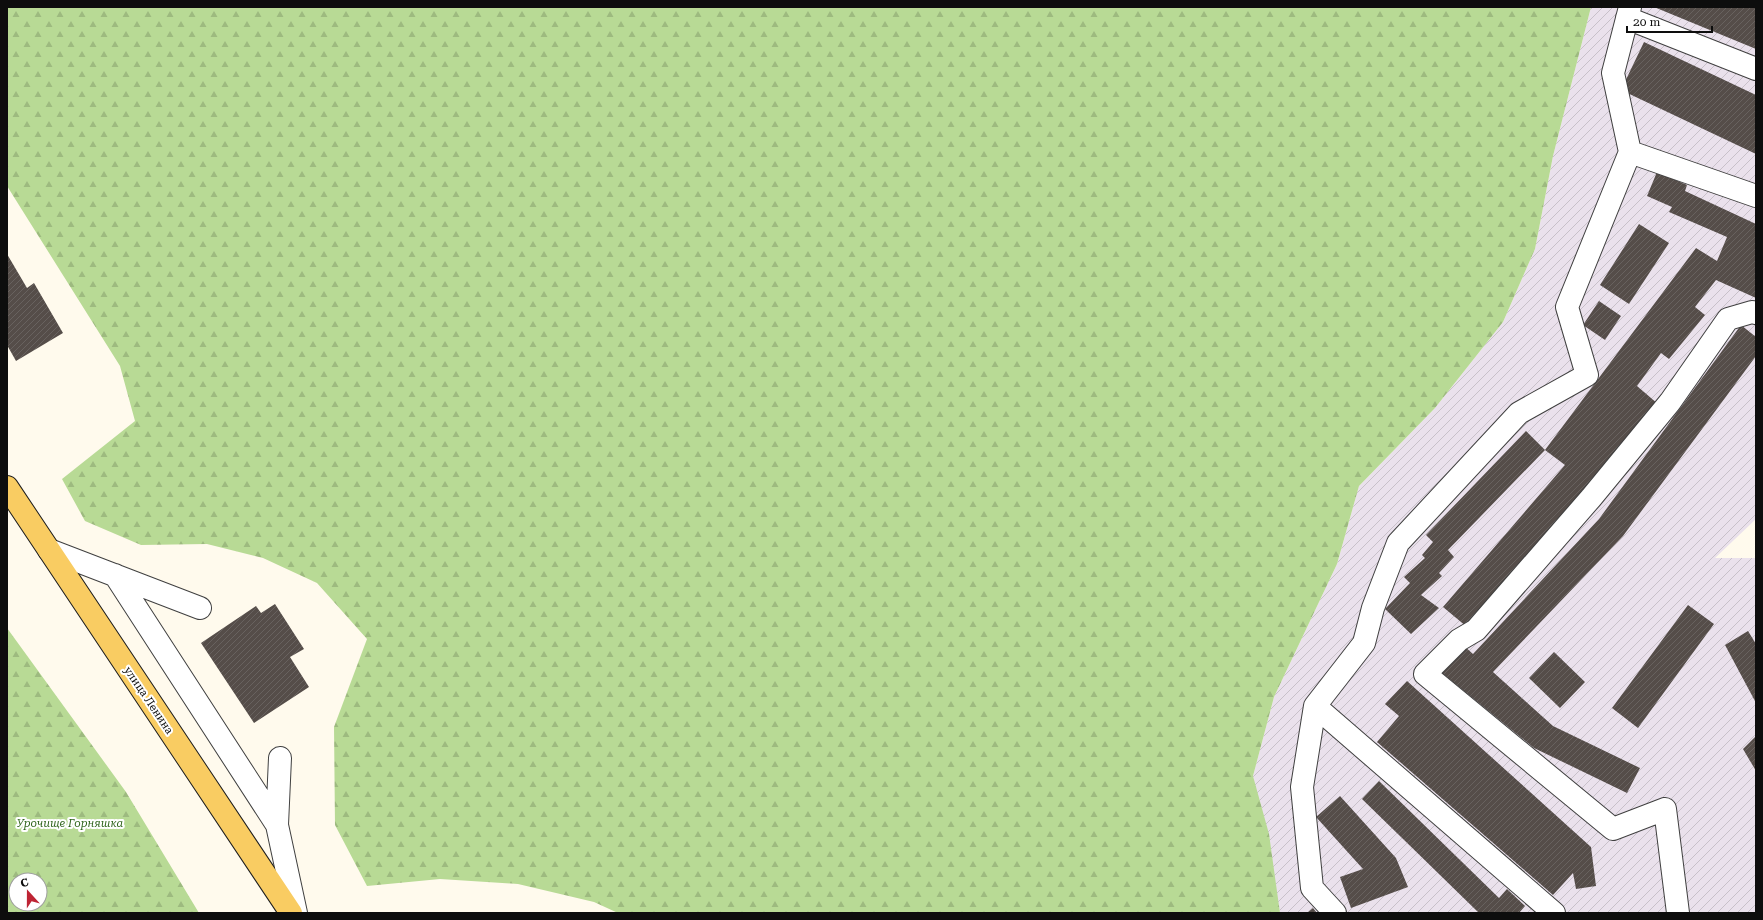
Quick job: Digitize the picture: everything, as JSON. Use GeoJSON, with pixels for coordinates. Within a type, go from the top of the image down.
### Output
{"type":"FeatureCollection","features":[{"type":"Feature","properties":{"kind":"main road","name":"улица Ленина"},"geometry":{"type":"LineString","coordinates":[[7,486],[292,913]]}},
{"type":"Feature","properties":{"kind":"lane"},"geometry":{"type":"LineString","coordinates":[[1335,913],[1312,888],[1302,787],[1315,706],[1364,643],[1373,608],[1398,543],[1519,413],[1587,375],[1567,307],[1630,152],[1613,73],[1628,13],[1756,69]]}},
{"type":"Feature","properties":{"kind":"lane"},"geometry":{"type":"LineString","coordinates":[[1630,152],[1756,196]]}},
{"type":"Feature","properties":{"kind":"lane"},"geometry":{"type":"LineString","coordinates":[[1678,913],[1665,809],[1613,829],[1425,674],[1459,640],[1476,630],[1586,504],[1670,402],[1728,319],[1752,312],[1756,313]]}},
{"type":"Feature","properties":{"kind":"lane"},"geometry":{"type":"LineString","coordinates":[[49,550],[200,608]]}},
{"type":"Feature","properties":{"kind":"lane"},"geometry":{"type":"LineString","coordinates":[[115,575],[277,825]]}},
{"type":"Feature","properties":{"kind":"lane"},"geometry":{"type":"LineString","coordinates":[[1315,706],[1554,913]]}},
{"type":"Feature","properties":{"kind":"lane"},"geometry":{"type":"LineString","coordinates":[[280,758],[277,825],[296,913]]}},
{"type":"Feature","properties":{"kind":"shaded area"},"geometry":{"type":"Polygon","coordinates":[[[1591,7],[1756,7],[1756,519],[1715,558],[1756,558],[1756,913],[1280,913],[1253,776],[1274,697],[1337,564],[1359,486],[1435,408],[1503,322],[1535,249],[1553,156],[1591,7]]]}},
{"type":"Feature","properties":{"kind":"green space"},"geometry":{"type":"Polygon","coordinates":[[[7,7],[1591,7],[1553,156],[1535,249],[1503,322],[1435,408],[1359,486],[1337,564],[1274,697],[1253,776],[1269,834],[1280,913],[618,913],[594,902],[518,884],[440,879],[367,886],[335,825],[334,727],[367,639],[317,583],[263,558],[207,544],[141,545],[85,521],[62,479],[135,421],[120,366],[7,186],[7,7]]]}},
{"type":"Feature","properties":{"kind":"green space","name":"Урочище Горняшка"},"geometry":{"type":"Polygon","coordinates":[[[7,628],[126,792],[199,913],[7,913],[7,628]]]}},
{"type":"Feature","properties":{"kind":"building"},"geometry":{"type":"Polygon","coordinates":[[[1654,7],[1756,7],[1756,49],[1654,7]]]}},
{"type":"Feature","properties":{"kind":"building"},"geometry":{"type":"Polygon","coordinates":[[[1644,42],[1756,95],[1756,154],[1621,90],[1644,42]]]}},
{"type":"Feature","properties":{"kind":"building"},"geometry":{"type":"Polygon","coordinates":[[[1657,172],[1687,185],[1685,191],[1756,224],[1756,298],[1716,280],[1695,307],[1705,315],[1669,359],[1661,353],[1637,386],[1658,404],[1467,627],[1443,607],[1565,465],[1545,450],[1696,248],[1717,261],[1727,237],[1669,212],[1672,207],[1647,196],[1657,172]]]}},
{"type":"Feature","properties":{"kind":"building"},"geometry":{"type":"Polygon","coordinates":[[[1639,224],[1669,243],[1629,304],[1600,285],[1639,224]]]}},
{"type":"Feature","properties":{"kind":"building"},"geometry":{"type":"Polygon","coordinates":[[[7,254],[27,288],[34,283],[63,333],[16,361],[7,345],[7,254]]]}},
{"type":"Feature","properties":{"kind":"building"},"geometry":{"type":"Polygon","coordinates":[[[1599,301],[1621,316],[1605,340],[1583,325],[1599,301]]]}},
{"type":"Feature","properties":{"kind":"building"},"geometry":{"type":"Polygon","coordinates":[[[1741,325],[1756,337],[1756,356],[1623,536],[1493,672],[1553,726],[1640,768],[1627,793],[1534,748],[1437,669],[1463,645],[1473,654],[1599,519],[1741,325]]]}},
{"type":"Feature","properties":{"kind":"building"},"geometry":{"type":"Polygon","coordinates":[[[1526,431],[1545,450],[1448,550],[1454,557],[1439,573],[1442,576],[1421,595],[1439,608],[1411,634],[1385,609],[1410,583],[1404,577],[1425,558],[1422,555],[1433,542],[1426,535],[1526,431]]]}},
{"type":"Feature","properties":{"kind":"building"},"geometry":{"type":"Polygon","coordinates":[[[275,604],[304,649],[290,657],[309,687],[254,723],[201,643],[256,606],[261,613],[275,604]]]}},
{"type":"Feature","properties":{"kind":"building"},"geometry":{"type":"Polygon","coordinates":[[[1688,605],[1714,624],[1638,728],[1612,708],[1688,605]]]}},
{"type":"Feature","properties":{"kind":"building"},"geometry":{"type":"Polygon","coordinates":[[[1748,631],[1756,644],[1756,703],[1725,645],[1748,631]]]}},
{"type":"Feature","properties":{"kind":"building"},"geometry":{"type":"Polygon","coordinates":[[[1554,652],[1585,682],[1560,708],[1529,678],[1554,652]]]}},
{"type":"Feature","properties":{"kind":"building"},"geometry":{"type":"Polygon","coordinates":[[[1407,681],[1591,847],[1596,886],[1576,889],[1573,873],[1553,895],[1377,742],[1399,716],[1385,704],[1407,681]]]}},
{"type":"Feature","properties":{"kind":"building"},"geometry":{"type":"Polygon","coordinates":[[[1756,736],[1756,771],[1743,749],[1756,736]]]}},
{"type":"Feature","properties":{"kind":"building"},"geometry":{"type":"Polygon","coordinates":[[[1379,781],[1499,898],[1507,889],[1525,906],[1519,913],[1479,913],[1362,799],[1379,781]]]}},
{"type":"Feature","properties":{"kind":"building"},"geometry":{"type":"Polygon","coordinates":[[[1340,796],[1396,858],[1408,887],[1351,908],[1340,877],[1363,869],[1316,817],[1340,796]]]}},
{"type":"Feature","properties":{"kind":"building"},"geometry":{"type":"Polygon","coordinates":[[[1313,908],[1317,913],[1307,913],[1313,908]]]}}]}
